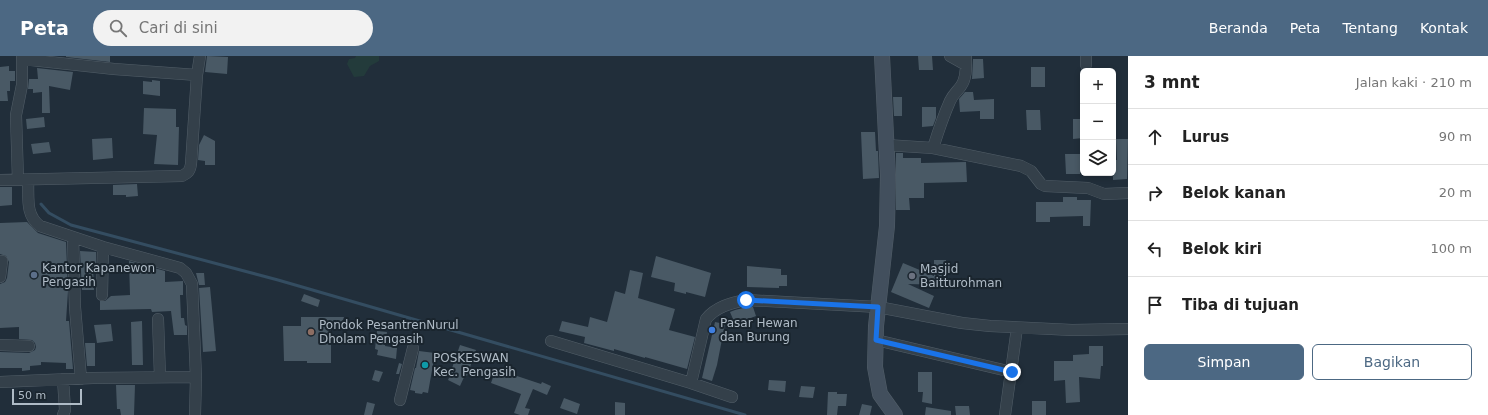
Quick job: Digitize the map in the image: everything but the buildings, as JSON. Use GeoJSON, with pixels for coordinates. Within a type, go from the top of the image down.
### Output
{"type":"FeatureCollection","features":[{"type":"Feature","properties":{"kind":"street"},"geometry":{"type":"LineString","coordinates":[[0,180],[182,176],[186,174],[190,170],[191,164],[197,75],[200,56]]}},
{"type":"Feature","properties":{"kind":"street"},"geometry":{"type":"LineString","coordinates":[[882,56],[888,175],[887,226],[878,307],[875,367],[880,394],[895,415]]}},
{"type":"Feature","properties":{"kind":"street"},"geometry":{"type":"LineString","coordinates":[[933,148],[950,102],[955,92],[961,87],[964,79],[966,60],[950,56]]}},
{"type":"Feature","properties":{"kind":"street"},"geometry":{"type":"LineString","coordinates":[[195,415],[196,377],[192,284],[186,273],[180,268],[73,238],[47,229],[34,222],[30,214],[23,180],[16,115],[22,85],[22,58],[114,70],[197,75]]}},
{"type":"Feature","properties":{"kind":"street"},"geometry":{"type":"LineString","coordinates":[[886,145],[933,148],[1021,166],[1031,171],[1041,184],[1045,186],[1088,188],[1104,194],[1128,192]]}},
{"type":"Feature","properties":{"kind":"street"},"geometry":{"type":"LineString","coordinates":[[73,238],[75,307],[81,379]]}},
{"type":"Feature","properties":{"kind":"street"},"geometry":{"type":"LineString","coordinates":[[102,294],[103,247]]}},
{"type":"Feature","properties":{"kind":"street"},"geometry":{"type":"LineString","coordinates":[[0,277],[2,261]]}},
{"type":"Feature","properties":{"kind":"street"},"geometry":{"type":"LineString","coordinates":[[691,383],[706,319],[712,312],[732,302],[746,300],[878,307],[962,323],[1017,328],[1128,329]]}},
{"type":"Feature","properties":{"kind":"street"},"geometry":{"type":"LineString","coordinates":[[158,318],[160,378]]}},
{"type":"Feature","properties":{"kind":"street"},"geometry":{"type":"LineString","coordinates":[[1005,415],[1017,328]]}},
{"type":"Feature","properties":{"kind":"street"},"geometry":{"type":"LineString","coordinates":[[876,340],[1012,372]]}},
{"type":"Feature","properties":{"kind":"street"},"geometry":{"type":"LineString","coordinates":[[551,341],[691,383],[732,397]]}},
{"type":"Feature","properties":{"kind":"street"},"geometry":{"type":"LineString","coordinates":[[0,345],[29,346]]}},
{"type":"Feature","properties":{"kind":"street"},"geometry":{"type":"LineString","coordinates":[[400,400],[414,348]]}},
{"type":"Feature","properties":{"kind":"street"},"geometry":{"type":"LineString","coordinates":[[0,382],[63,379],[196,377]]}},
{"type":"Feature","properties":{"kind":"street"},"geometry":{"type":"LineString","coordinates":[[63,379],[65,410],[63,415]]}},
{"type":"Feature","properties":{"kind":"green space"},"geometry":{"type":"Polygon","coordinates":[[[356,56],[379,56],[379,61],[370,66],[364,76],[354,77],[347,64],[349,59],[355,58],[356,56]]]}},
{"type":"Feature","properties":{"kind":"waterway"},"geometry":{"type":"LineString","coordinates":[[41,204],[49,213],[71,225],[278,280],[745,415]]}},
{"type":"Feature","properties":{"kind":"place","name":"Kantor Kapanewon Pengasih"},"geometry":{"type":"Point","coordinates":[34,275]}},
{"type":"Feature","properties":{"kind":"place","name":"Masjid Baitturohman"},"geometry":{"type":"Point","coordinates":[912,276]}},
{"type":"Feature","properties":{"kind":"place","name":"Pasar Hewan dan Burung"},"geometry":{"type":"Point","coordinates":[712,330]}},
{"type":"Feature","properties":{"kind":"place","name":"Pondok PesantrenNurul Dholam Pengasih"},"geometry":{"type":"Point","coordinates":[311,332]}},
{"type":"Feature","properties":{"kind":"place","name":"POSKESWAN Kec. Pengasih"},"geometry":{"type":"Point","coordinates":[425,365]}},
{"type":"Feature","properties":{"kind":"route"},"geometry":{"type":"LineString","coordinates":[[746,300],[878,307],[876,340],[1012,372]]}}]}
